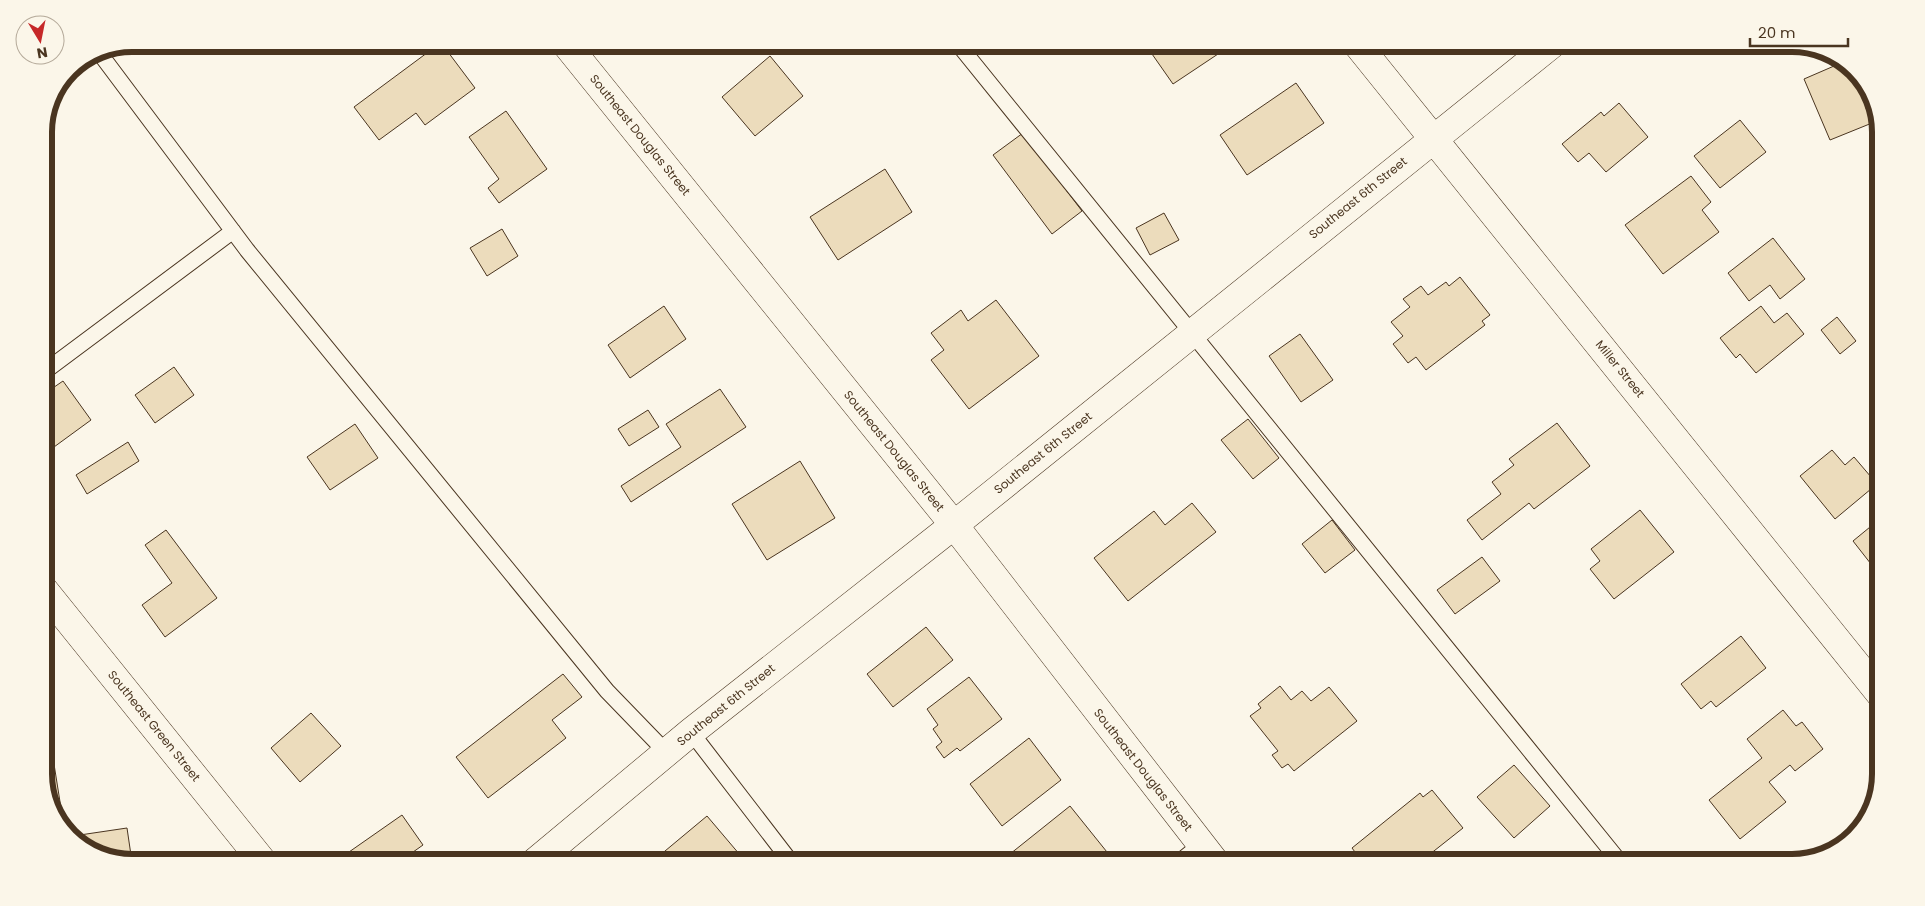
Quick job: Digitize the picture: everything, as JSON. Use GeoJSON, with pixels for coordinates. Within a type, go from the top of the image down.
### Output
{"type":"FeatureCollection","features":[{"type":"Feature","properties":{"kind":"street","name":"Southeast Douglas Street"},"geometry":{"type":"LineString","coordinates":[[572,52],[954,525],[1208,854]]}},
{"type":"Feature","properties":{"kind":"street","name":"Miller Street"},"geometry":{"type":"LineString","coordinates":[[1365,52],[1872,684]]}},
{"type":"Feature","properties":{"kind":"street","name":"Southeast 6th Street"},"geometry":{"type":"LineString","coordinates":[[545,854],[691,732],[954,525],[1542,52]]}},
{"type":"Feature","properties":{"kind":"street","name":"Southeast Green Street"},"geometry":{"type":"LineString","coordinates":[[53,601],[257,854]]}},
{"type":"Feature","properties":{"kind":"lane"},"geometry":{"type":"LineString","coordinates":[[965,52],[1614,854]]}},
{"type":"Feature","properties":{"kind":"lane"},"geometry":{"type":"LineString","coordinates":[[104,58],[233,231],[607,691],[667,753]]}},
{"type":"Feature","properties":{"kind":"lane"},"geometry":{"type":"LineString","coordinates":[[53,365],[233,231]]}},
{"type":"Feature","properties":{"kind":"lane"},"geometry":{"type":"LineString","coordinates":[[691,732],[785,854]]}},
{"type":"Feature","properties":{"kind":"building"},"geometry":{"type":"Polygon","coordinates":[[[428,52],[448,52],[475,88],[425,125],[416,113],[379,140],[354,107],[428,52]]]}},
{"type":"Feature","properties":{"kind":"building"},"geometry":{"type":"Polygon","coordinates":[[[1151,52],[1221,52],[1173,84],[1151,52]]]}},
{"type":"Feature","properties":{"kind":"building"},"geometry":{"type":"Polygon","coordinates":[[[770,56],[803,96],[755,136],[722,97],[770,56]]]}},
{"type":"Feature","properties":{"kind":"building"},"geometry":{"type":"Polygon","coordinates":[[[1836,65],[1849,76],[1862,93],[1872,123],[1830,140],[1804,79],[1836,65]]]}},
{"type":"Feature","properties":{"kind":"building"},"geometry":{"type":"Polygon","coordinates":[[[1296,83],[1324,123],[1247,175],[1220,135],[1296,83]]]}},
{"type":"Feature","properties":{"kind":"building"},"geometry":{"type":"Polygon","coordinates":[[[1619,103],[1648,137],[1606,172],[1589,153],[1578,162],[1562,144],[1601,112],[1604,116],[1619,103]]]}},
{"type":"Feature","properties":{"kind":"building"},"geometry":{"type":"Polygon","coordinates":[[[506,111],[547,169],[499,203],[488,188],[499,179],[469,137],[506,111]]]}},
{"type":"Feature","properties":{"kind":"building"},"geometry":{"type":"Polygon","coordinates":[[[1740,120],[1766,152],[1720,188],[1694,156],[1740,120]]]}},
{"type":"Feature","properties":{"kind":"building"},"geometry":{"type":"Polygon","coordinates":[[[1023,133],[1082,211],[1052,234],[993,155],[1023,133]]]}},
{"type":"Feature","properties":{"kind":"building"},"geometry":{"type":"Polygon","coordinates":[[[885,169],[912,212],[838,260],[810,217],[885,169]]]}},
{"type":"Feature","properties":{"kind":"building"},"geometry":{"type":"Polygon","coordinates":[[[1691,176],[1711,202],[1702,210],[1719,232],[1663,274],[1625,225],[1691,176]]]}},
{"type":"Feature","properties":{"kind":"building"},"geometry":{"type":"Polygon","coordinates":[[[1164,213],[1179,240],[1150,255],[1136,228],[1164,213]]]}},
{"type":"Feature","properties":{"kind":"building"},"geometry":{"type":"Polygon","coordinates":[[[502,229],[518,256],[487,276],[470,248],[502,229]]]}},
{"type":"Feature","properties":{"kind":"building"},"geometry":{"type":"Polygon","coordinates":[[[1773,238],[1805,279],[1780,299],[1770,285],[1749,301],[1728,273],[1773,238]]]}},
{"type":"Feature","properties":{"kind":"building"},"geometry":{"type":"Polygon","coordinates":[[[1460,277],[1490,315],[1482,321],[1485,325],[1426,370],[1416,357],[1408,363],[1393,344],[1403,336],[1391,322],[1410,307],[1403,299],[1421,286],[1428,295],[1446,282],[1449,286],[1460,277]]]}},
{"type":"Feature","properties":{"kind":"building"},"geometry":{"type":"Polygon","coordinates":[[[996,300],[1039,356],[969,409],[931,360],[944,350],[931,333],[961,310],[968,321],[996,300]]]}},
{"type":"Feature","properties":{"kind":"building"},"geometry":{"type":"Polygon","coordinates":[[[664,306],[686,339],[630,378],[608,345],[664,306]]]}},
{"type":"Feature","properties":{"kind":"building"},"geometry":{"type":"Polygon","coordinates":[[[1761,306],[1774,323],[1787,313],[1804,334],[1756,373],[1740,354],[1736,358],[1720,338],[1761,306]]]}},
{"type":"Feature","properties":{"kind":"building"},"geometry":{"type":"Polygon","coordinates":[[[1837,317],[1856,341],[1840,354],[1821,330],[1837,317]]]}},
{"type":"Feature","properties":{"kind":"building"},"geometry":{"type":"Polygon","coordinates":[[[1300,334],[1333,380],[1301,402],[1269,356],[1300,334]]]}},
{"type":"Feature","properties":{"kind":"building"},"geometry":{"type":"Polygon","coordinates":[[[174,367],[194,395],[155,423],[135,395],[174,367]]]}},
{"type":"Feature","properties":{"kind":"building"},"geometry":{"type":"Polygon","coordinates":[[[63,381],[91,420],[54,447],[53,446],[53,388],[63,381]]]}},
{"type":"Feature","properties":{"kind":"building"},"geometry":{"type":"Polygon","coordinates":[[[720,389],[746,427],[631,502],[621,486],[681,447],[666,424],[720,389]]]}},
{"type":"Feature","properties":{"kind":"building"},"geometry":{"type":"Polygon","coordinates":[[[648,410],[659,427],[629,446],[618,429],[648,410]]]}},
{"type":"Feature","properties":{"kind":"building"},"geometry":{"type":"Polygon","coordinates":[[[1248,419],[1279,458],[1253,479],[1221,440],[1248,419]]]}},
{"type":"Feature","properties":{"kind":"building"},"geometry":{"type":"Polygon","coordinates":[[[1557,423],[1590,466],[1534,509],[1529,503],[1482,540],[1467,520],[1501,494],[1492,482],[1514,465],[1509,459],[1557,423]]]}},
{"type":"Feature","properties":{"kind":"building"},"geometry":{"type":"Polygon","coordinates":[[[355,424],[378,458],[330,490],[307,457],[355,424]]]}},
{"type":"Feature","properties":{"kind":"building"},"geometry":{"type":"Polygon","coordinates":[[[128,442],[139,461],[87,494],[76,475],[128,442]]]}},
{"type":"Feature","properties":{"kind":"building"},"geometry":{"type":"Polygon","coordinates":[[[1832,450],[1845,465],[1854,457],[1872,478],[1872,488],[1835,519],[1800,476],[1832,450]]]}},
{"type":"Feature","properties":{"kind":"building"},"geometry":{"type":"Polygon","coordinates":[[[800,461],[835,518],[767,560],[732,504],[800,461]]]}},
{"type":"Feature","properties":{"kind":"building"},"geometry":{"type":"Polygon","coordinates":[[[1192,503],[1216,532],[1128,601],[1094,558],[1154,511],[1165,525],[1192,503]]]}},
{"type":"Feature","properties":{"kind":"building"},"geometry":{"type":"Polygon","coordinates":[[[1640,510],[1674,552],[1614,599],[1590,569],[1600,561],[1591,549],[1640,510]]]}},
{"type":"Feature","properties":{"kind":"building"},"geometry":{"type":"Polygon","coordinates":[[[1332,520],[1355,550],[1325,573],[1302,544],[1332,520]]]}},
{"type":"Feature","properties":{"kind":"building"},"geometry":{"type":"Polygon","coordinates":[[[1872,525],[1872,565],[1853,541],[1872,525]]]}},
{"type":"Feature","properties":{"kind":"building"},"geometry":{"type":"Polygon","coordinates":[[[166,530],[217,598],[165,637],[142,605],[172,583],[145,545],[166,530]]]}},
{"type":"Feature","properties":{"kind":"building"},"geometry":{"type":"Polygon","coordinates":[[[1482,557],[1500,581],[1455,614],[1437,590],[1482,557]]]}},
{"type":"Feature","properties":{"kind":"building"},"geometry":{"type":"Polygon","coordinates":[[[926,627],[953,660],[893,707],[867,674],[926,627]]]}},
{"type":"Feature","properties":{"kind":"building"},"geometry":{"type":"Polygon","coordinates":[[[1741,636],[1766,668],[1716,707],[1711,701],[1701,709],[1681,684],[1741,636]]]}},
{"type":"Feature","properties":{"kind":"building"},"geometry":{"type":"Polygon","coordinates":[[[563,674],[582,697],[552,720],[566,738],[488,798],[456,757],[563,674]]]}},
{"type":"Feature","properties":{"kind":"building"},"geometry":{"type":"Polygon","coordinates":[[[969,677],[1002,719],[960,751],[957,748],[944,758],[936,747],[942,742],[933,729],[938,725],[927,709],[969,677]]]}},
{"type":"Feature","properties":{"kind":"building"},"geometry":{"type":"Polygon","coordinates":[[[1280,686],[1291,700],[1302,691],[1311,701],[1329,687],[1357,721],[1294,771],[1288,764],[1282,768],[1272,755],[1278,751],[1250,716],[1261,708],[1258,704],[1280,686]]]}},
{"type":"Feature","properties":{"kind":"building"},"geometry":{"type":"Polygon","coordinates":[[[1783,710],[1796,726],[1802,722],[1823,749],[1795,771],[1790,765],[1769,782],[1786,802],[1740,839],[1709,800],[1762,758],[1747,739],[1783,710]]]}},
{"type":"Feature","properties":{"kind":"building"},"geometry":{"type":"Polygon","coordinates":[[[311,713],[341,746],[300,782],[271,748],[311,713]]]}},
{"type":"Feature","properties":{"kind":"building"},"geometry":{"type":"Polygon","coordinates":[[[1029,738],[1061,780],[1002,826],[970,784],[1029,738]]]}},
{"type":"Feature","properties":{"kind":"building"},"geometry":{"type":"Polygon","coordinates":[[[53,758],[61,808],[54,789],[53,758]]]}},
{"type":"Feature","properties":{"kind":"building"},"geometry":{"type":"Polygon","coordinates":[[[1514,765],[1550,806],[1514,838],[1477,797],[1514,765]]]}},
{"type":"Feature","properties":{"kind":"building"},"geometry":{"type":"Polygon","coordinates":[[[1432,790],[1463,828],[1430,854],[1356,854],[1352,848],[1420,793],[1423,797],[1432,790]]]}},
{"type":"Feature","properties":{"kind":"building"},"geometry":{"type":"Polygon","coordinates":[[[1070,806],[1109,854],[1010,854],[1070,806]]]}},
{"type":"Feature","properties":{"kind":"building"},"geometry":{"type":"Polygon","coordinates":[[[402,815],[423,845],[410,854],[350,854],[349,852],[402,815]]]}},
{"type":"Feature","properties":{"kind":"building"},"geometry":{"type":"Polygon","coordinates":[[[707,816],[739,854],[661,854],[707,816]]]}},
{"type":"Feature","properties":{"kind":"building"},"geometry":{"type":"Polygon","coordinates":[[[127,828],[131,854],[102,847],[81,835],[127,828]]]}}]}
